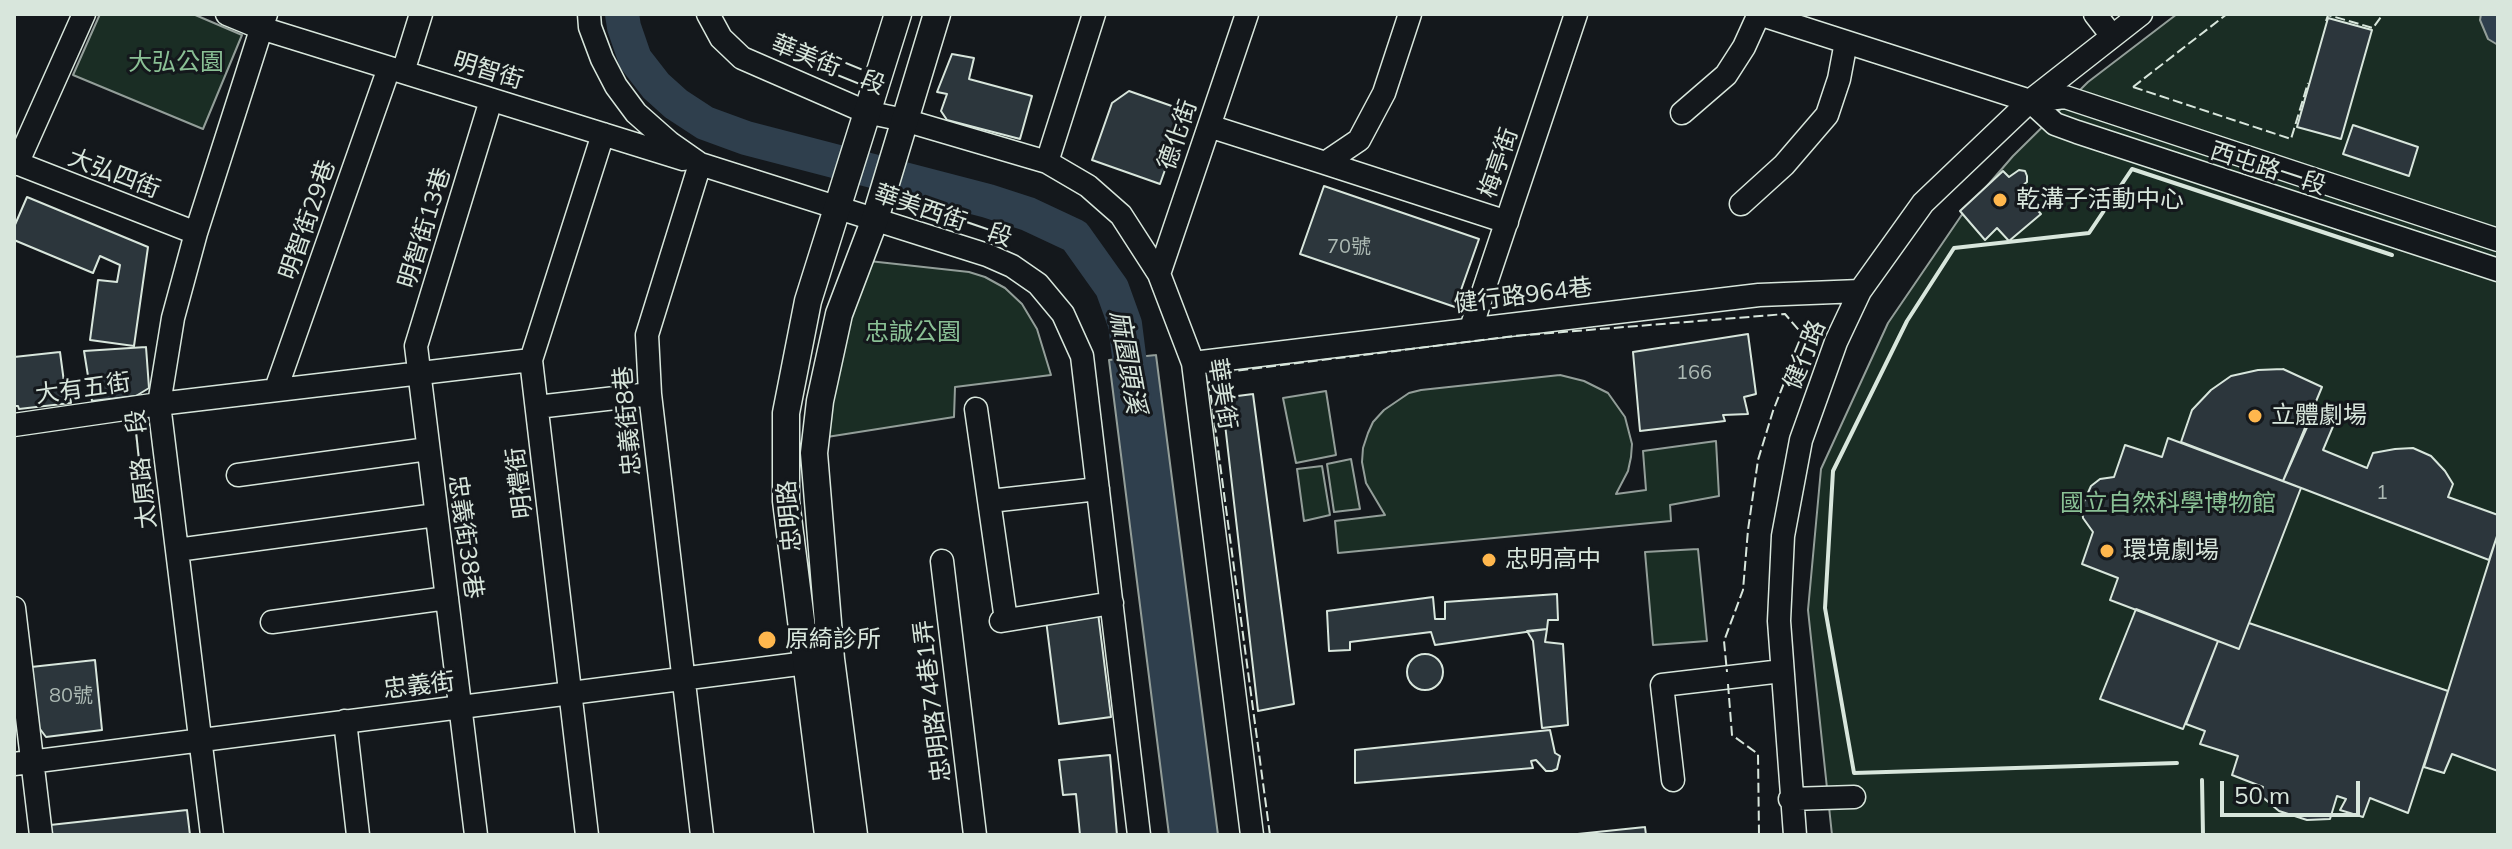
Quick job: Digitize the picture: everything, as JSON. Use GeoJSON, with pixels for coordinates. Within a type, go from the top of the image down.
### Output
{"type":"FeatureCollection","features":[{"type":"Feature","properties":{"kind":"main road"},"geometry":{"type":"LineString","coordinates":[[864,120],[898,14]]}},
{"type":"Feature","properties":{"kind":"main road"},"geometry":{"type":"LineString","coordinates":[[901,128],[937,14]]}},
{"type":"Feature","properties":{"kind":"main road","name":"忠明路"},"geometry":{"type":"LineString","coordinates":[[854,835],[786,501],[786,413],[808,301],[864,120]]}},
{"type":"Feature","properties":{"kind":"main road","name":"忠明路"},"geometry":{"type":"LineString","coordinates":[[828,835],[814,453],[820,401],[839,314],[875,216],[901,128]]}},
{"type":"Feature","properties":{"kind":"street"},"geometry":{"type":"LineString","coordinates":[[16,163],[84,14]]}},
{"type":"Feature","properties":{"kind":"street","name":"明智街"},"geometry":{"type":"LineString","coordinates":[[227,14],[264,21],[396,70],[700,164]]}},
{"type":"Feature","properties":{"kind":"street","name":"明智街29巷"},"geometry":{"type":"LineString","coordinates":[[276,389],[396,70],[421,14]]}},
{"type":"Feature","properties":{"kind":"street","name":"華美西街一段"},"geometry":{"type":"LineString","coordinates":[[589,14],[590,27],[616,86],[636,113],[700,164],[875,216],[987,255],[1012,266],[1038,284],[1063,314],[1082,356],[1139,835]]}},
{"type":"Feature","properties":{"kind":"street","name":"華美街二段"},"geometry":{"type":"LineString","coordinates":[[708,14],[721,38],[742,58],[864,120],[901,128]]}},
{"type":"Feature","properties":{"kind":"street"},"geometry":{"type":"LineString","coordinates":[[1047,162],[1094,14]]}},
{"type":"Feature","properties":{"kind":"street","name":"德化街"},"geometry":{"type":"LineString","coordinates":[[1159,274],[1247,14]]}},
{"type":"Feature","properties":{"kind":"street"},"geometry":{"type":"LineString","coordinates":[[1325,163],[1359,140],[1384,93],[1410,14]]}},
{"type":"Feature","properties":{"kind":"street","name":"梅亭街"},"geometry":{"type":"LineString","coordinates":[[1471,328],[1576,14]]}},
{"type":"Feature","properties":{"kind":"street"},"geometry":{"type":"LineString","coordinates":[[1682,113],[1726,75],[1744,47],[1759,14]]}},
{"type":"Feature","properties":{"kind":"street","name":"西屯路一段"},"geometry":{"type":"LineString","coordinates":[[1759,14],[2030,101],[2065,97],[2498,240]]}},
{"type":"Feature","properties":{"kind":"street"},"geometry":{"type":"LineString","coordinates":[[2095,14],[2112,36]]}},
{"type":"Feature","properties":{"kind":"street","name":"健行路"},"geometry":{"type":"LineString","coordinates":[[1795,835],[1779,621],[1783,536],[1801,440],[1824,372],[1860,291],[1923,203],[2030,101],[2141,14]]}},
{"type":"Feature","properties":{"kind":"street","name":"太原路一段"},"geometry":{"type":"LineString","coordinates":[[212,835],[159,404],[173,318],[196,233],[264,21]]}},
{"type":"Feature","properties":{"kind":"street"},"geometry":{"type":"LineString","coordinates":[[1741,204],[1784,165],[1827,115],[1839,79],[1846,42]]}},
{"type":"Feature","properties":{"kind":"street","name":"明智街13巷"},"geometry":{"type":"LineString","coordinates":[[418,373],[416,346],[491,100]]}},
{"type":"Feature","properties":{"kind":"street","name":"西屯路一段"},"geometry":{"type":"LineString","coordinates":[[2030,101],[2055,124],[2077,132],[2498,270]]}},
{"type":"Feature","properties":{"kind":"street"},"geometry":{"type":"LineString","coordinates":[[1209,126],[1507,222]]}},
{"type":"Feature","properties":{"kind":"street","name":"華美街"},"geometry":{"type":"LineString","coordinates":[[901,128],[1047,162],[1088,186],[1121,215],[1159,274],[1193,363],[1252,835]]}},
{"type":"Feature","properties":{"kind":"street","name":"明禮街"},"geometry":{"type":"LineString","coordinates":[[587,835],[531,360],[603,134]]}},
{"type":"Feature","properties":{"kind":"street","name":"大弘四街"},"geometry":{"type":"LineString","coordinates":[[16,163],[196,233]]}},
{"type":"Feature","properties":{"kind":"street","name":"忠義街8巷"},"geometry":{"type":"LineString","coordinates":[[700,164],[647,335],[650,394],[702,835]]}},
{"type":"Feature","properties":{"kind":"street","name":"健行路964巷"},"geometry":{"type":"LineString","coordinates":[[1193,363],[1759,295],[1860,291]]}},
{"type":"Feature","properties":{"kind":"street","name":"大有五街"},"geometry":{"type":"LineString","coordinates":[[14,425],[276,389],[531,360]]}},
{"type":"Feature","properties":{"kind":"street","name":"忠義街38巷"},"geometry":{"type":"LineString","coordinates":[[418,373],[476,835]]}},
{"type":"Feature","properties":{"kind":"street"},"geometry":{"type":"LineString","coordinates":[[537,407],[650,394]]}},
{"type":"Feature","properties":{"kind":"street"},"geometry":{"type":"LineString","coordinates":[[976,409],[1004,620],[1112,603]]}},
{"type":"Feature","properties":{"kind":"street"},"geometry":{"type":"LineString","coordinates":[[238,475],[428,449]]}},
{"type":"Feature","properties":{"kind":"street"},"geometry":{"type":"LineString","coordinates":[[990,501],[1098,489]]}},
{"type":"Feature","properties":{"kind":"street"},"geometry":{"type":"LineString","coordinates":[[177,550],[436,515]]}},
{"type":"Feature","properties":{"kind":"street","name":"忠明路74巷1弄"},"geometry":{"type":"LineString","coordinates":[[942,561],[975,835]]}},
{"type":"Feature","properties":{"kind":"street"},"geometry":{"type":"LineString","coordinates":[[272,622],[447,598]]}},
{"type":"Feature","properties":{"kind":"street"},"geometry":{"type":"LineString","coordinates":[[14,608],[23,763],[41,835]]}},
{"type":"Feature","properties":{"kind":"street","name":"忠義街"},"geometry":{"type":"LineString","coordinates":[[23,763],[820,661]]}},
{"type":"Feature","properties":{"kind":"street"},"geometry":{"type":"LineString","coordinates":[[1673,780],[1662,685],[1782,671]]}},
{"type":"Feature","properties":{"kind":"street"},"geometry":{"type":"LineString","coordinates":[[345,721],[358,835]]}},
{"type":"Feature","properties":{"kind":"street"},"geometry":{"type":"LineString","coordinates":[[1790,799],[1854,797]]}},
{"type":"Feature","properties":{"kind":"green space","name":"大弘公園"},"geometry":{"type":"Polygon","coordinates":[[[100,14],[193,14],[242,35],[203,129],[73,75],[100,14]]]}},
{"type":"Feature","properties":{"kind":"green space","name":"國立自然科學博物館"},"geometry":{"type":"Polygon","coordinates":[[[2177,14],[2498,14],[2498,835],[1832,835],[1808,610],[1821,469],[1888,323],[1961,216],[2013,156],[2088,82],[2177,14]]]}},
{"type":"Feature","properties":{"kind":"green space","name":"忠誠公園"},"geometry":{"type":"Polygon","coordinates":[[[869,261],[969,272],[1005,288],[1022,304],[1037,329],[1051,375],[955,387],[954,417],[827,437],[832,379],[869,261]]]}},
{"type":"Feature","properties":{"kind":"green space"},"geometry":{"type":"Polygon","coordinates":[[[1560,375],[1584,381],[1608,393],[1625,417],[1632,444],[1631,457],[1628,471],[1616,494],[1646,490],[1643,451],[1716,441],[1719,496],[1670,505],[1671,521],[1338,553],[1335,521],[1385,515],[1366,483],[1362,462],[1368,433],[1384,410],[1409,393],[1421,390],[1560,375]]]}},
{"type":"Feature","properties":{"kind":"green space"},"geometry":{"type":"Polygon","coordinates":[[[1326,391],[1336,455],[1296,463],[1283,398],[1326,391]]]}},
{"type":"Feature","properties":{"kind":"green space"},"geometry":{"type":"Polygon","coordinates":[[[1351,459],[1360,509],[1334,512],[1327,464],[1351,459]]]}},
{"type":"Feature","properties":{"kind":"green space"},"geometry":{"type":"Polygon","coordinates":[[[1322,466],[1330,515],[1304,521],[1297,469],[1322,466]]]}},
{"type":"Feature","properties":{"kind":"green space"},"geometry":{"type":"Polygon","coordinates":[[[1698,549],[1707,641],[1653,645],[1645,552],[1698,549]]]}},
{"type":"Feature","properties":{"kind":"water"},"geometry":{"type":"Polygon","coordinates":[[[2481,14],[2498,14],[2498,45],[2488,39],[2480,20],[2481,14]]]}},
{"type":"Feature","properties":{"kind":"water"},"geometry":{"type":"Polygon","coordinates":[[[1156,355],[1218,835],[1169,835],[1109,360],[1156,355]]]}},
{"type":"Feature","properties":{"kind":"building"},"geometry":{"type":"Polygon","coordinates":[[[2328,18],[2372,30],[2341,139],[2297,127],[2328,18]]]}},
{"type":"Feature","properties":{"kind":"building"},"geometry":{"type":"Polygon","coordinates":[[[952,54],[974,58],[969,79],[1032,96],[1020,139],[947,120],[941,111],[947,94],[937,92],[952,54]]]}},
{"type":"Feature","properties":{"kind":"building"},"geometry":{"type":"Polygon","coordinates":[[[1129,91],[1186,111],[1160,184],[1092,160],[1112,103],[1129,91]]]}},
{"type":"Feature","properties":{"kind":"building"},"geometry":{"type":"Polygon","coordinates":[[[2353,125],[2418,147],[2409,176],[2343,154],[2353,125]]]}},
{"type":"Feature","properties":{"kind":"building","name":"乾溝子活動中心"},"geometry":{"type":"Polygon","coordinates":[[[2019,170],[2025,171],[2027,182],[2018,189],[2041,214],[2009,241],[1997,228],[1985,240],[1960,211],[2003,171],[2009,177],[2019,170]]]}},
{"type":"Feature","properties":{"kind":"building"},"geometry":{"type":"Polygon","coordinates":[[[1324,186],[1479,239],[1455,307],[1300,254],[1324,186]]]}},
{"type":"Feature","properties":{"kind":"building"},"geometry":{"type":"Polygon","coordinates":[[[27,197],[148,247],[134,346],[90,340],[98,280],[117,282],[120,265],[100,256],[93,273],[14,240],[14,227],[27,197]]]}},
{"type":"Feature","properties":{"kind":"building"},"geometry":{"type":"Polygon","coordinates":[[[1748,334],[1756,394],[1744,397],[1748,414],[1723,415],[1725,421],[1640,431],[1633,352],[1748,334]]]}},
{"type":"Feature","properties":{"kind":"building"},"geometry":{"type":"Polygon","coordinates":[[[146,347],[149,388],[136,396],[92,401],[84,351],[146,347]]]}},
{"type":"Feature","properties":{"kind":"building"},"geometry":{"type":"Polygon","coordinates":[[[60,352],[64,382],[68,382],[71,403],[19,409],[14,406],[14,357],[60,352]]]}},
{"type":"Feature","properties":{"kind":"building"},"geometry":{"type":"Polygon","coordinates":[[[2283,369],[2322,387],[2283,481],[2181,442],[2192,410],[2211,390],[2231,376],[2283,369]]]}},
{"type":"Feature","properties":{"kind":"building"},"geometry":{"type":"Polygon","coordinates":[[[1253,394],[1294,704],[1258,711],[1222,398],[1253,394]]]}},
{"type":"Feature","properties":{"kind":"building"},"geometry":{"type":"Polygon","coordinates":[[[2312,416],[2334,424],[2323,450],[2367,468],[2373,453],[2413,448],[2431,456],[2453,484],[2448,497],[2498,515],[2498,533],[2489,560],[2283,481],[2312,416]]]}},
{"type":"Feature","properties":{"kind":"building"},"geometry":{"type":"Polygon","coordinates":[[[2168,438],[2301,488],[2239,649],[2110,600],[2118,578],[2082,564],[2093,532],[2083,518],[2082,506],[2091,486],[2100,479],[2114,477],[2125,445],[2162,457],[2168,438]]]}},
{"type":"Feature","properties":{"kind":"building"},"geometry":{"type":"Polygon","coordinates":[[[2498,533],[2498,771],[2452,754],[2444,773],[2424,767],[2498,533]]]}},
{"type":"Feature","properties":{"kind":"building"},"geometry":{"type":"Polygon","coordinates":[[[1557,594],[1558,620],[1548,620],[1547,629],[1435,645],[1431,632],[1350,642],[1350,650],[1329,651],[1327,611],[1433,597],[1435,619],[1445,619],[1445,602],[1557,594]]]}},
{"type":"Feature","properties":{"kind":"building"},"geometry":{"type":"Polygon","coordinates":[[[2136,609],[2218,641],[2183,729],[2100,699],[2136,609]]]}},
{"type":"Feature","properties":{"kind":"building"},"geometry":{"type":"Polygon","coordinates":[[[1098,613],[1111,717],[1059,724],[1046,620],[1098,613]]]}},
{"type":"Feature","properties":{"kind":"building"},"geometry":{"type":"Polygon","coordinates":[[[2249,623],[2448,691],[2408,813],[2370,798],[2363,817],[2340,810],[2346,799],[2337,796],[2330,819],[2307,820],[2279,811],[2260,795],[2263,787],[2232,775],[2238,756],[2200,744],[2205,731],[2186,724],[2218,641],[2239,649],[2249,623]]]}},
{"type":"Feature","properties":{"kind":"building"},"geometry":{"type":"Polygon","coordinates":[[[1547,629],[1545,642],[1563,644],[1568,725],[1542,728],[1533,641],[1527,631],[1547,629]]]}},
{"type":"Feature","properties":{"kind":"building"},"geometry":{"type":"Polygon","coordinates":[[[1425,654],[1437,660],[1443,672],[1437,684],[1425,690],[1413,684],[1407,672],[1413,660],[1425,654]]]}},
{"type":"Feature","properties":{"kind":"building"},"geometry":{"type":"Polygon","coordinates":[[[95,660],[102,730],[46,737],[37,725],[31,667],[95,660]]]}},
{"type":"Feature","properties":{"kind":"building"},"geometry":{"type":"Polygon","coordinates":[[[1550,730],[1555,753],[1560,756],[1557,769],[1552,771],[1546,771],[1536,760],[1531,761],[1533,768],[1355,783],[1355,750],[1550,730]]]}},
{"type":"Feature","properties":{"kind":"building"},"geometry":{"type":"Polygon","coordinates":[[[1110,755],[1117,835],[1080,835],[1076,794],[1063,795],[1059,760],[1110,755]]]}},
{"type":"Feature","properties":{"kind":"building"},"geometry":{"type":"Polygon","coordinates":[[[187,810],[190,835],[51,835],[50,825],[187,810]]]}},
{"type":"Feature","properties":{"kind":"building"},"geometry":{"type":"Polygon","coordinates":[[[1645,827],[1646,835],[1568,835],[1645,827]]]}},
{"type":"Feature","properties":{"kind":"waterway","name":"麻園頭溪"},"geometry":{"type":"LineString","coordinates":[[622,14],[635,59],[656,86],[705,123],[746,138],[988,201],[1028,214],[1075,236],[1112,288],[1125,324],[1135,403]]}},
{"type":"Feature","properties":{"kind":"fence"},"geometry":{"type":"LineString","coordinates":[[2133,87],[2227,14]]}},
{"type":"Feature","properties":{"kind":"fence"},"geometry":{"type":"LineString","coordinates":[[2326,21],[2328,15],[2373,28],[2383,14]]}},
{"type":"Feature","properties":{"kind":"fence"},"geometry":{"type":"LineString","coordinates":[[2133,87],[2291,139],[2308,83]]}},
{"type":"Feature","properties":{"kind":"fence"},"geometry":{"type":"LineString","coordinates":[[1270,835],[1209,382],[1219,373],[1514,336],[1785,314],[1803,335],[1773,411],[1758,460],[1743,590],[1724,641],[1727,672]]}},
{"type":"Feature","properties":{"kind":"fence"},"geometry":{"type":"LineString","coordinates":[[1728,684],[1732,735],[1758,754],[1759,835]]}},
{"type":"Feature","properties":{"kind":"wall"},"geometry":{"type":"LineString","coordinates":[[2177,763],[1854,773],[1825,608],[1833,471],[1907,321],[1954,248],[2089,233],[2132,169],[2392,255]]}},
{"type":"Feature","properties":{"kind":"wall"},"geometry":{"type":"LineString","coordinates":[[2202,780],[2203,835]]}},
{"type":"Feature","properties":{"kind":"place","name":"乾溝子活動中心"},"geometry":{"type":"Point","coordinates":[2000,200]}},
{"type":"Feature","properties":{"kind":"place","name":"立體劇場"},"geometry":{"type":"Point","coordinates":[2255,416]}},
{"type":"Feature","properties":{"kind":"place","name":"環境劇場"},"geometry":{"type":"Point","coordinates":[2107,551]}},
{"type":"Feature","properties":{"kind":"place","name":"忠明高中"},"geometry":{"type":"Point","coordinates":[1489,560]}},
{"type":"Feature","properties":{"kind":"place","name":"原綺診所"},"geometry":{"type":"Point","coordinates":[767,640]}}]}
